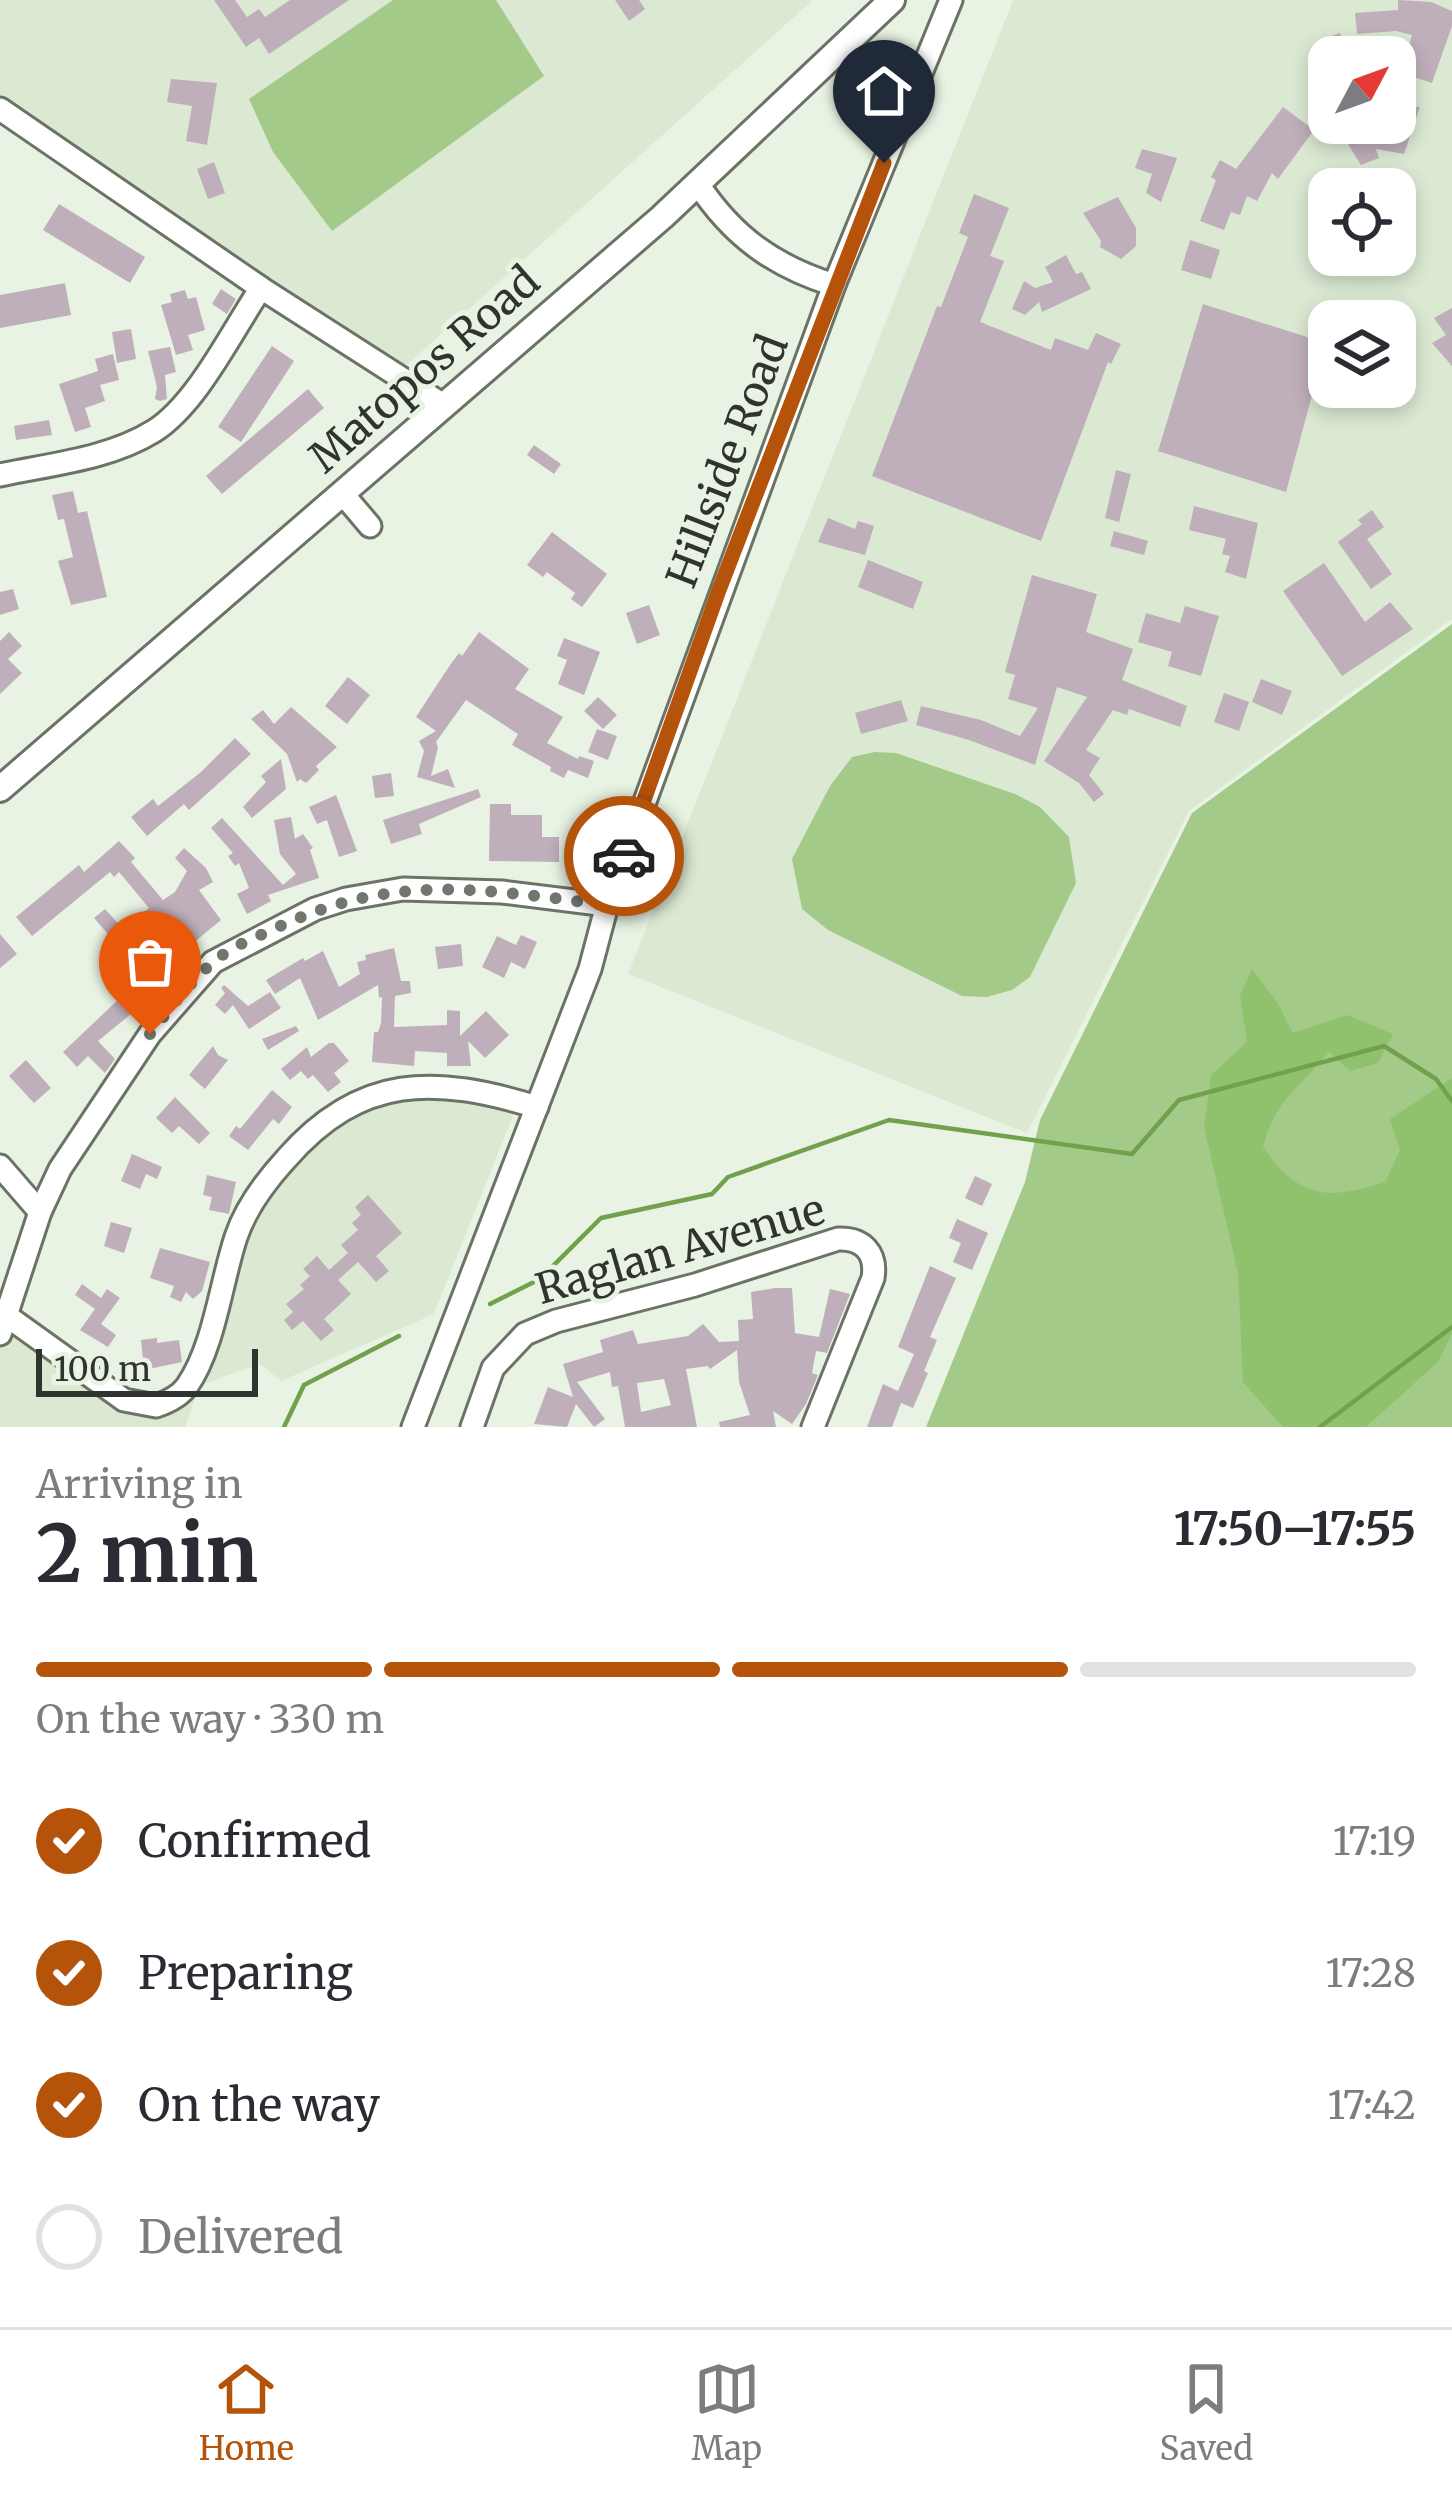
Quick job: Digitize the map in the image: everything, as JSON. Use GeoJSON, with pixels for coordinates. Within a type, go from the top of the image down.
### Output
{"type":"FeatureCollection","features":[{"type":"Feature","properties":{"kind":"main road","name":"Matopos Road"},"geometry":{"type":"LineString","coordinates":[[0,789],[698,184],[892,0]]}},
{"type":"Feature","properties":{"kind":"street","name":"Hillside Road"},"geometry":{"type":"LineString","coordinates":[[413,1427],[590,969],[607,905],[834,285],[951,0]]}},
{"type":"Feature","properties":{"kind":"street"},"geometry":{"type":"LineString","coordinates":[[0,109],[261,288],[446,406]]}},
{"type":"Feature","properties":{"kind":"street"},"geometry":{"type":"LineString","coordinates":[[698,184],[716,211],[752,247],[792,271],[834,285]]}},
{"type":"Feature","properties":{"kind":"street"},"geometry":{"type":"LineString","coordinates":[[0,475],[109,452],[158,429],[178,411],[261,288]]}},
{"type":"Feature","properties":{"kind":"street"},"geometry":{"type":"LineString","coordinates":[[342,493],[370,526]]}},
{"type":"Feature","properties":{"kind":"street"},"geometry":{"type":"LineString","coordinates":[[537,1107],[452,1085],[402,1087],[368,1096],[326,1118],[264,1184],[252,1204],[238,1231],[201,1358],[186,1388],[156,1406],[124,1400],[4,1325],[40,1212],[84,1128],[150,1034],[213,962],[315,909],[346,898],[404,889],[502,892],[607,905]]}},
{"type":"Feature","properties":{"kind":"street"},"geometry":{"type":"LineString","coordinates":[[0,1166],[40,1212]]}},
{"type":"Feature","properties":{"kind":"street","name":"Raglan Avenue"},"geometry":{"type":"LineString","coordinates":[[472,1427],[494,1368],[525,1334],[556,1321],[695,1286],[838,1238],[851,1238],[871,1252],[873,1278],[813,1427]]}},
{"type":"Feature","properties":{"kind":"shaded area"},"geometry":{"type":"Polygon","coordinates":[[[0,0],[813,0],[399,372],[0,101],[0,0]]]}},
{"type":"Feature","properties":{"kind":"shaded area"},"geometry":{"type":"Polygon","coordinates":[[[1013,0],[1452,0],[1452,619],[1189,811],[1027,1133],[628,974],[1013,0]]]}},
{"type":"Feature","properties":{"kind":"shaded area"},"geometry":{"type":"Polygon","coordinates":[[[403,1092],[517,1106],[434,1314],[281,1381],[260,1364],[206,1383],[242,1233],[268,1186],[329,1122],[403,1092]]]}},
{"type":"Feature","properties":{"kind":"shaded area"},"geometry":{"type":"Polygon","coordinates":[[[0,1320],[152,1412],[208,1361],[185,1427],[0,1427],[0,1320]]]}},
{"type":"Feature","properties":{"kind":"green space"},"geometry":{"type":"Polygon","coordinates":[[[393,0],[496,0],[544,76],[332,231],[273,152],[249,99],[393,0]]]}},
{"type":"Feature","properties":{"kind":"green space"},"geometry":{"type":"Polygon","coordinates":[[[1452,624],[1452,1427],[926,1427],[1025,1182],[1040,1120],[1192,813],[1452,624]]]}},
{"type":"Feature","properties":{"kind":"green space"},"geometry":{"type":"Polygon","coordinates":[[[896,753],[1015,794],[1040,807],[1069,837],[1076,883],[1030,977],[1012,990],[987,997],[962,996],[828,930],[802,909],[792,859],[830,786],[852,757],[896,753]]]}},
{"type":"Feature","properties":{"kind":"green space"},"geometry":{"type":"Polygon","coordinates":[[[1252,969],[1293,1033],[1347,1015],[1393,1034],[1378,1063],[1350,1071],[1329,1052],[1274,1117],[1263,1147],[1302,1185],[1330,1193],[1385,1182],[1400,1150],[1390,1119],[1452,1078],[1452,1334],[1438,1362],[1366,1427],[1283,1427],[1243,1382],[1238,1273],[1204,1127],[1211,1075],[1247,1042],[1240,995],[1252,969]]]}},
{"type":"Feature","properties":{"kind":"building"},"geometry":{"type":"Polygon","coordinates":[[[214,0],[235,0],[247,17],[259,9],[265,17],[290,0],[349,0],[269,54],[259,38],[246,47],[214,0]]]}},
{"type":"Feature","properties":{"kind":"building"},"geometry":{"type":"Polygon","coordinates":[[[615,0],[639,0],[645,9],[629,21],[615,0]]]}},
{"type":"Feature","properties":{"kind":"building"},"geometry":{"type":"Polygon","coordinates":[[[1398,0],[1431,2],[1452,11],[1452,26],[1432,83],[1416,78],[1416,36],[1396,31],[1357,34],[1355,13],[1398,10],[1398,0]]]}},
{"type":"Feature","properties":{"kind":"building"},"geometry":{"type":"Polygon","coordinates":[[[171,79],[217,83],[207,145],[186,141],[192,106],[167,102],[171,79]]]}},
{"type":"Feature","properties":{"kind":"building"},"geometry":{"type":"Polygon","coordinates":[[[1283,107],[1308,126],[1308,138],[1278,179],[1272,173],[1257,201],[1247,196],[1240,215],[1231,212],[1224,230],[1200,221],[1220,160],[1236,169],[1283,107]]]}},
{"type":"Feature","properties":{"kind":"building"},"geometry":{"type":"Polygon","coordinates":[[[1348,144],[1407,144],[1404,154],[1376,149],[1379,158],[1361,165],[1348,144]]]}},
{"type":"Feature","properties":{"kind":"building"},"geometry":{"type":"Polygon","coordinates":[[[1142,149],[1177,158],[1161,202],[1146,193],[1152,174],[1135,168],[1142,149]]]}},
{"type":"Feature","properties":{"kind":"building"},"geometry":{"type":"Polygon","coordinates":[[[214,162],[225,193],[208,199],[197,169],[214,162]]]}},
{"type":"Feature","properties":{"kind":"building"},"geometry":{"type":"Polygon","coordinates":[[[974,194],[1009,208],[990,256],[1004,261],[980,322],[1051,350],[1055,338],[1088,350],[1096,333],[1121,344],[1111,364],[1108,362],[1041,541],[872,476],[968,237],[959,233],[974,194]]]}},
{"type":"Feature","properties":{"kind":"building"},"geometry":{"type":"Polygon","coordinates":[[[1118,197],[1136,228],[1136,246],[1121,259],[1100,247],[1083,213],[1118,197]]]}},
{"type":"Feature","properties":{"kind":"building"},"geometry":{"type":"Polygon","coordinates":[[[59,204],[145,257],[130,283],[43,230],[59,204]]]}},
{"type":"Feature","properties":{"kind":"building"},"geometry":{"type":"Polygon","coordinates":[[[1190,240],[1220,250],[1211,279],[1181,270],[1190,240]]]}},
{"type":"Feature","properties":{"kind":"building"},"geometry":{"type":"Polygon","coordinates":[[[1066,255],[1091,289],[1042,312],[1039,302],[1025,315],[1012,309],[1024,281],[1035,288],[1053,282],[1045,267],[1066,255]]]}},
{"type":"Feature","properties":{"kind":"building"},"geometry":{"type":"Polygon","coordinates":[[[65,283],[71,315],[0,328],[0,295],[65,283]]]}},
{"type":"Feature","properties":{"kind":"building"},"geometry":{"type":"Polygon","coordinates":[[[221,289],[236,299],[227,314],[212,304],[221,289]]]}},
{"type":"Feature","properties":{"kind":"building"},"geometry":{"type":"Polygon","coordinates":[[[185,290],[188,299],[196,297],[205,330],[188,335],[193,350],[176,355],[161,305],[172,302],[170,294],[185,290]]]}},
{"type":"Feature","properties":{"kind":"building"},"geometry":{"type":"Polygon","coordinates":[[[1203,304],[1308,337],[1309,408],[1286,492],[1158,451],[1203,304]]]}},
{"type":"Feature","properties":{"kind":"building"},"geometry":{"type":"Polygon","coordinates":[[[1452,308],[1452,366],[1432,343],[1446,335],[1434,318],[1452,308]]]}},
{"type":"Feature","properties":{"kind":"building"},"geometry":{"type":"Polygon","coordinates":[[[131,329],[136,359],[117,363],[112,332],[131,329]]]}},
{"type":"Feature","properties":{"kind":"building"},"geometry":{"type":"Polygon","coordinates":[[[272,346],[294,361],[241,442],[218,427],[272,346]]]}},
{"type":"Feature","properties":{"kind":"building"},"geometry":{"type":"Polygon","coordinates":[[[170,347],[176,372],[165,375],[167,399],[160,401],[155,399],[157,387],[148,351],[170,347]]]}},
{"type":"Feature","properties":{"kind":"building"},"geometry":{"type":"Polygon","coordinates":[[[113,354],[119,380],[100,385],[105,401],[85,408],[91,427],[75,432],[59,384],[98,371],[95,359],[113,354]]]}},
{"type":"Feature","properties":{"kind":"building"},"geometry":{"type":"Polygon","coordinates":[[[308,389],[324,408],[222,494],[206,476],[308,389]]]}},
{"type":"Feature","properties":{"kind":"building"},"geometry":{"type":"Polygon","coordinates":[[[49,420],[52,435],[16,440],[14,426],[49,420]]]}},
{"type":"Feature","properties":{"kind":"building"},"geometry":{"type":"Polygon","coordinates":[[[534,445],[561,464],[554,474],[527,455],[534,445]]]}},
{"type":"Feature","properties":{"kind":"building"},"geometry":{"type":"Polygon","coordinates":[[[1116,470],[1131,474],[1119,522],[1105,518],[1116,470]]]}},
{"type":"Feature","properties":{"kind":"building"},"geometry":{"type":"Polygon","coordinates":[[[73,491],[78,513],[87,511],[107,597],[71,605],[58,561],[73,557],[64,519],[58,520],[52,495],[73,491]]]}},
{"type":"Feature","properties":{"kind":"building"},"geometry":{"type":"Polygon","coordinates":[[[1194,506],[1258,523],[1246,579],[1225,572],[1230,556],[1222,554],[1226,539],[1189,530],[1194,506]]]}},
{"type":"Feature","properties":{"kind":"building"},"geometry":{"type":"Polygon","coordinates":[[[1372,510],[1384,527],[1367,539],[1392,574],[1371,589],[1338,542],[1372,510]]]}},
{"type":"Feature","properties":{"kind":"building"},"geometry":{"type":"Polygon","coordinates":[[[828,518],[855,529],[858,521],[874,526],[865,555],[818,542],[828,518]]]}},
{"type":"Feature","properties":{"kind":"building"},"geometry":{"type":"Polygon","coordinates":[[[1114,531],[1148,541],[1144,555],[1110,546],[1114,531]]]}},
{"type":"Feature","properties":{"kind":"building"},"geometry":{"type":"Polygon","coordinates":[[[552,532],[607,574],[582,607],[571,599],[575,593],[547,572],[543,577],[527,565],[552,532]]]}},
{"type":"Feature","properties":{"kind":"building"},"geometry":{"type":"Polygon","coordinates":[[[868,560],[923,582],[913,609],[858,587],[868,560]]]}},
{"type":"Feature","properties":{"kind":"building"},"geometry":{"type":"Polygon","coordinates":[[[1324,563],[1365,622],[1390,602],[1413,629],[1342,676],[1283,591],[1324,563]]]}},
{"type":"Feature","properties":{"kind":"building"},"geometry":{"type":"Polygon","coordinates":[[[1032,575],[1097,594],[1086,632],[1133,649],[1122,680],[1187,706],[1180,727],[1129,709],[1127,715],[1113,710],[1086,750],[1100,758],[1089,775],[1104,794],[1094,802],[1079,783],[1044,761],[1087,697],[1057,687],[1035,765],[916,725],[921,706],[981,720],[1020,736],[1038,708],[1008,699],[1015,675],[1005,672],[1032,575]]]}},
{"type":"Feature","properties":{"kind":"building"},"geometry":{"type":"Polygon","coordinates":[[[13,589],[19,609],[0,615],[0,592],[13,589]]]}},
{"type":"Feature","properties":{"kind":"building"},"geometry":{"type":"Polygon","coordinates":[[[649,605],[660,635],[637,644],[626,613],[649,605]]]}},
{"type":"Feature","properties":{"kind":"building"},"geometry":{"type":"Polygon","coordinates":[[[1185,606],[1219,616],[1201,676],[1168,666],[1172,652],[1138,642],[1146,613],[1180,623],[1185,606]]]}},
{"type":"Feature","properties":{"kind":"building"},"geometry":{"type":"Polygon","coordinates":[[[9,632],[22,646],[8,659],[22,673],[0,694],[0,641],[9,632]]]}},
{"type":"Feature","properties":{"kind":"building"},"geometry":{"type":"Polygon","coordinates":[[[479,632],[529,669],[515,689],[563,717],[547,743],[578,759],[594,761],[588,778],[568,770],[564,778],[550,771],[551,767],[512,745],[518,734],[466,700],[436,742],[431,776],[448,769],[455,788],[417,777],[424,751],[419,741],[436,731],[416,717],[450,665],[479,632]]]}},
{"type":"Feature","properties":{"kind":"building"},"geometry":{"type":"Polygon","coordinates":[[[564,638],[600,652],[584,695],[558,684],[567,660],[557,656],[564,638]]]}},
{"type":"Feature","properties":{"kind":"building"},"geometry":{"type":"Polygon","coordinates":[[[348,677],[370,695],[347,724],[325,706],[348,677]]]}},
{"type":"Feature","properties":{"kind":"building"},"geometry":{"type":"Polygon","coordinates":[[[1261,679],[1292,691],[1282,715],[1252,702],[1261,679]]]}},
{"type":"Feature","properties":{"kind":"building"},"geometry":{"type":"Polygon","coordinates":[[[1224,693],[1249,702],[1239,731],[1214,722],[1224,693]]]}},
{"type":"Feature","properties":{"kind":"building"},"geometry":{"type":"Polygon","coordinates":[[[598,697],[617,715],[603,729],[584,711],[598,697]]]}},
{"type":"Feature","properties":{"kind":"building"},"geometry":{"type":"Polygon","coordinates":[[[901,700],[908,721],[861,734],[855,713],[901,700]]]}},
{"type":"Feature","properties":{"kind":"building"},"geometry":{"type":"Polygon","coordinates":[[[291,707],[337,747],[306,783],[297,782],[287,754],[251,719],[263,710],[274,724],[291,707]]]}},
{"type":"Feature","properties":{"kind":"building"},"geometry":{"type":"Polygon","coordinates":[[[597,729],[617,736],[608,760],[588,752],[597,729]]]}},
{"type":"Feature","properties":{"kind":"building"},"geometry":{"type":"Polygon","coordinates":[[[235,738],[251,754],[189,810],[184,804],[147,836],[131,817],[153,799],[158,806],[235,738]]]}},
{"type":"Feature","properties":{"kind":"building"},"geometry":{"type":"Polygon","coordinates":[[[281,759],[286,789],[252,818],[243,807],[266,782],[261,776],[281,759]]]}},
{"type":"Feature","properties":{"kind":"building"},"geometry":{"type":"Polygon","coordinates":[[[391,773],[394,796],[375,798],[372,776],[391,773]]]}},
{"type":"Feature","properties":{"kind":"building"},"geometry":{"type":"Polygon","coordinates":[[[478,789],[481,797],[419,824],[422,834],[391,844],[383,820],[478,789]]]}},
{"type":"Feature","properties":{"kind":"building"},"geometry":{"type":"Polygon","coordinates":[[[336,795],[357,851],[339,857],[327,820],[317,824],[309,807],[336,795]]]}},
{"type":"Feature","properties":{"kind":"building"},"geometry":{"type":"Polygon","coordinates":[[[490,804],[511,804],[511,815],[542,815],[542,837],[559,837],[559,862],[489,861],[490,804]]]}},
{"type":"Feature","properties":{"kind":"building"},"geometry":{"type":"Polygon","coordinates":[[[291,817],[295,839],[303,834],[313,848],[319,878],[268,895],[271,901],[247,914],[237,894],[249,888],[239,863],[235,866],[228,856],[233,853],[211,828],[222,818],[283,885],[296,874],[280,854],[274,820],[291,817]]]}},
{"type":"Feature","properties":{"kind":"building"},"geometry":{"type":"Polygon","coordinates":[[[119,841],[163,900],[175,892],[187,871],[175,858],[184,848],[206,868],[213,882],[199,890],[221,920],[181,953],[163,919],[138,938],[174,974],[132,1002],[137,1009],[98,1041],[115,1059],[105,1073],[88,1056],[77,1067],[63,1052],[140,979],[136,973],[146,965],[126,942],[120,948],[94,918],[105,909],[122,928],[149,908],[119,872],[114,877],[110,872],[32,936],[16,917],[79,865],[84,872],[119,841]]]}},
{"type":"Feature","properties":{"kind":"building"},"geometry":{"type":"Polygon","coordinates":[[[0,934],[17,954],[0,968],[0,934]]]}},
{"type":"Feature","properties":{"kind":"building"},"geometry":{"type":"Polygon","coordinates":[[[521,935],[537,942],[525,969],[511,962],[504,978],[482,967],[497,936],[516,945],[521,935]]]}},
{"type":"Feature","properties":{"kind":"building"},"geometry":{"type":"Polygon","coordinates":[[[461,944],[463,966],[438,969],[435,947],[461,944]]]}},
{"type":"Feature","properties":{"kind":"building"},"geometry":{"type":"Polygon","coordinates":[[[394,948],[401,981],[410,981],[411,993],[395,996],[394,1027],[447,1025],[447,1010],[460,1011],[460,1036],[486,1011],[509,1035],[485,1058],[468,1041],[471,1066],[447,1066],[447,1053],[415,1051],[414,1066],[372,1062],[374,1032],[381,1023],[378,985],[318,1020],[300,978],[275,994],[266,980],[323,951],[339,987],[360,974],[357,962],[366,960],[365,955],[394,948]]]}},
{"type":"Feature","properties":{"kind":"building"},"geometry":{"type":"Polygon","coordinates":[[[224,985],[248,1006],[270,992],[281,1008],[249,1029],[233,1005],[225,1014],[215,1005],[225,993],[224,985]]]}},
{"type":"Feature","properties":{"kind":"building"},"geometry":{"type":"Polygon","coordinates":[[[296,1026],[299,1031],[268,1050],[262,1039],[296,1026]]]}},
{"type":"Feature","properties":{"kind":"building"},"geometry":{"type":"Polygon","coordinates":[[[329,1043],[349,1061],[334,1073],[341,1082],[328,1092],[313,1075],[308,1079],[301,1071],[290,1080],[281,1069],[307,1047],[311,1057],[329,1043]]]}},
{"type":"Feature","properties":{"kind":"building"},"geometry":{"type":"Polygon","coordinates":[[[213,1046],[228,1060],[205,1089],[189,1075],[213,1046]]]}},
{"type":"Feature","properties":{"kind":"building"},"geometry":{"type":"Polygon","coordinates":[[[26,1060],[51,1088],[34,1103],[9,1076],[26,1060]]]}},
{"type":"Feature","properties":{"kind":"building"},"geometry":{"type":"Polygon","coordinates":[[[272,1090],[292,1107],[279,1124],[273,1119],[248,1150],[229,1136],[272,1090]]]}},
{"type":"Feature","properties":{"kind":"building"},"geometry":{"type":"Polygon","coordinates":[[[175,1097],[210,1133],[199,1144],[179,1126],[172,1133],[156,1118],[175,1097]]]}},
{"type":"Feature","properties":{"kind":"building"},"geometry":{"type":"Polygon","coordinates":[[[132,1154],[162,1167],[157,1179],[146,1174],[140,1189],[121,1181],[132,1154]]]}},
{"type":"Feature","properties":{"kind":"building"},"geometry":{"type":"Polygon","coordinates":[[[207,1175],[236,1182],[229,1214],[209,1210],[212,1197],[203,1195],[207,1175]]]}},
{"type":"Feature","properties":{"kind":"building"},"geometry":{"type":"Polygon","coordinates":[[[975,1176],[992,1184],[982,1206],[965,1198],[975,1176]]]}},
{"type":"Feature","properties":{"kind":"building"},"geometry":{"type":"Polygon","coordinates":[[[368,1195],[402,1233],[376,1256],[389,1271],[376,1282],[358,1262],[338,1280],[351,1294],[324,1319],[334,1330],[321,1341],[303,1321],[292,1330],[284,1320],[293,1312],[286,1304],[304,1289],[300,1285],[310,1276],[303,1269],[317,1256],[329,1270],[348,1253],[341,1245],[358,1230],[352,1223],[361,1215],[355,1207],[368,1195]]]}},
{"type":"Feature","properties":{"kind":"building"},"geometry":{"type":"Polygon","coordinates":[[[957,1219],[988,1233],[972,1270],[953,1262],[961,1243],[949,1238],[957,1219]]]}},
{"type":"Feature","properties":{"kind":"building"},"geometry":{"type":"Polygon","coordinates":[[[111,1222],[132,1228],[124,1253],[104,1246],[111,1222]]]}},
{"type":"Feature","properties":{"kind":"building"},"geometry":{"type":"Polygon","coordinates":[[[160,1248],[210,1262],[202,1291],[193,1299],[186,1292],[181,1302],[170,1297],[174,1286],[150,1278],[160,1248]]]}},
{"type":"Feature","properties":{"kind":"building"},"geometry":{"type":"Polygon","coordinates":[[[930,1266],[956,1278],[930,1337],[937,1340],[924,1371],[928,1373],[913,1408],[901,1403],[892,1427],[867,1427],[883,1384],[898,1391],[914,1354],[898,1347],[930,1266]]]}},
{"type":"Feature","properties":{"kind":"building"},"geometry":{"type":"Polygon","coordinates":[[[82,1284],[101,1298],[107,1289],[120,1298],[101,1324],[116,1335],[108,1347],[80,1330],[95,1309],[75,1295],[82,1284]]]}},
{"type":"Feature","properties":{"kind":"building"},"geometry":{"type":"Polygon","coordinates":[[[792,1288],[795,1333],[819,1337],[830,1289],[850,1294],[827,1353],[816,1351],[812,1373],[818,1375],[792,1424],[773,1411],[776,1427],[720,1427],[719,1422],[750,1415],[739,1382],[737,1350],[710,1369],[686,1369],[697,1427],[625,1427],[618,1386],[612,1387],[610,1372],[577,1382],[605,1419],[594,1427],[576,1404],[567,1427],[534,1424],[548,1387],[573,1397],[563,1364],[603,1352],[600,1340],[633,1330],[638,1344],[688,1336],[703,1324],[719,1342],[739,1341],[738,1320],[753,1319],[751,1292],[792,1288]],[[664,1379],[637,1383],[641,1412],[671,1405],[664,1379]]]}},
{"type":"Feature","properties":{"kind":"building"},"geometry":{"type":"Polygon","coordinates":[[[157,1338],[157,1343],[179,1340],[182,1362],[144,1370],[141,1340],[157,1338]]]}},
{"type":"Feature","properties":{"kind":"waterway"},"geometry":{"type":"LineString","coordinates":[[490,1304],[540,1279],[601,1218],[712,1194],[728,1177],[889,1120],[1132,1154],[1179,1100],[1384,1046],[1436,1079],[1452,1101]]}},
{"type":"Feature","properties":{"kind":"waterway"},"geometry":{"type":"LineString","coordinates":[[1320,1427],[1452,1327]]}},
{"type":"Feature","properties":{"kind":"waterway"},"geometry":{"type":"LineString","coordinates":[[284,1427],[304,1385],[399,1336]]}},
{"type":"Feature","properties":{"kind":"way so far"},"geometry":{"type":"LineString","coordinates":[[150,1034],[213,962],[315,909],[346,898],[404,889],[502,892],[607,905],[624,856]]}},
{"type":"Feature","properties":{"kind":"route"},"geometry":{"type":"LineString","coordinates":[[624,856],[719,590],[884,163]]}}]}
